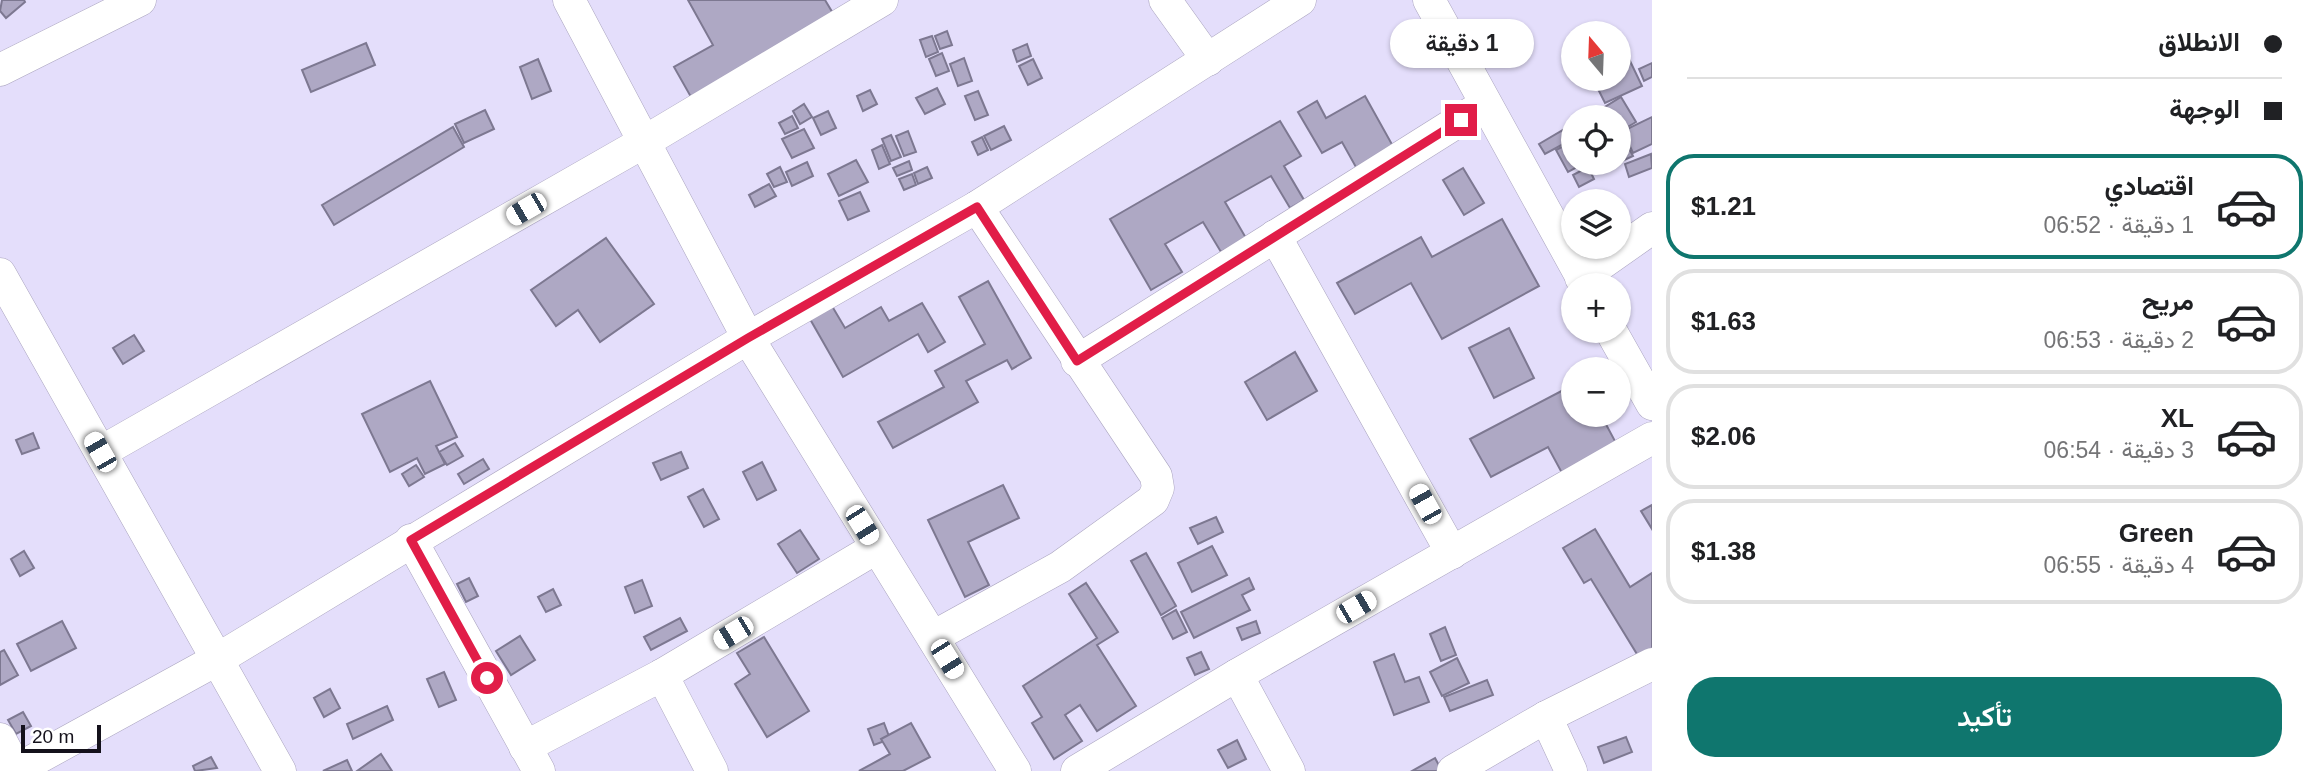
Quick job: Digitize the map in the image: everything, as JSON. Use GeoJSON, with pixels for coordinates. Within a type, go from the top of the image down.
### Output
{"type":"FeatureCollection","features":[{"type":"Feature","properties":{"kind":"street"},"geometry":{"type":"LineString","coordinates":[[0,70],[140,0]]}},
{"type":"Feature","properties":{"kind":"street"},"geometry":{"type":"LineString","coordinates":[[569,0],[748,338],[1015,771]]}},
{"type":"Feature","properties":{"kind":"street"},"geometry":{"type":"LineString","coordinates":[[1165,0],[1208,60]]}},
{"type":"Feature","properties":{"kind":"street"},"geometry":{"type":"LineString","coordinates":[[0,739],[16,771],[218,659],[748,338],[977,207],[1300,0]]}},
{"type":"Feature","properties":{"kind":"street"},"geometry":{"type":"LineString","coordinates":[[1429,0],[1484,105],[1578,273]]}},
{"type":"Feature","properties":{"kind":"street"},"geometry":{"type":"LineString","coordinates":[[100,452],[644,142],[878,1]]}},
{"type":"Feature","properties":{"kind":"street"},"geometry":{"type":"LineString","coordinates":[[1077,361],[1484,105]]}},
{"type":"Feature","properties":{"kind":"street"},"geometry":{"type":"LineString","coordinates":[[933,637],[1060,567],[1153,500],[1158,488],[1156,476],[977,207]]}},
{"type":"Feature","properties":{"kind":"street"},"geometry":{"type":"LineString","coordinates":[[1593,273],[1652,228]]}},
{"type":"Feature","properties":{"kind":"street"},"geometry":{"type":"LineString","coordinates":[[1275,236],[1452,553]]}},
{"type":"Feature","properties":{"kind":"street"},"geometry":{"type":"LineString","coordinates":[[0,274],[12,323],[100,452],[280,771]]}},
{"type":"Feature","properties":{"kind":"street"},"geometry":{"type":"LineString","coordinates":[[1618,343],[1652,404]]}},
{"type":"Feature","properties":{"kind":"street"},"geometry":{"type":"LineString","coordinates":[[1077,771],[1237,675],[1652,438]]}},
{"type":"Feature","properties":{"kind":"street"},"geometry":{"type":"LineString","coordinates":[[411,540],[532,759],[662,675],[876,548]]}},
{"type":"Feature","properties":{"kind":"street"},"geometry":{"type":"LineString","coordinates":[[1453,771],[1546,717],[1652,664]]}},
{"type":"Feature","properties":{"kind":"street"},"geometry":{"type":"LineString","coordinates":[[662,675],[712,771]]}},
{"type":"Feature","properties":{"kind":"street"},"geometry":{"type":"LineString","coordinates":[[1237,675],[1289,771]]}},
{"type":"Feature","properties":{"kind":"street"},"geometry":{"type":"LineString","coordinates":[[1546,717],[1571,771]]}},
{"type":"Feature","properties":{"kind":"building"},"geometry":{"type":"Polygon","coordinates":[[[2,0],[25,2],[6,18],[0,11],[2,0]]]}},
{"type":"Feature","properties":{"kind":"building"},"geometry":{"type":"Polygon","coordinates":[[[688,0],[825,0],[834,15],[691,97],[674,67],[713,45],[688,0]]]}},
{"type":"Feature","properties":{"kind":"building"},"geometry":{"type":"Polygon","coordinates":[[[947,31],[952,45],[940,49],[935,36],[947,31]]]}},
{"type":"Feature","properties":{"kind":"building"},"geometry":{"type":"Polygon","coordinates":[[[932,36],[938,52],[926,57],[920,40],[932,36]]]}},
{"type":"Feature","properties":{"kind":"building"},"geometry":{"type":"Polygon","coordinates":[[[366,43],[375,65],[311,92],[302,70],[366,43]]]}},
{"type":"Feature","properties":{"kind":"building"},"geometry":{"type":"Polygon","coordinates":[[[1027,44],[1031,56],[1017,62],[1013,50],[1027,44]]]}},
{"type":"Feature","properties":{"kind":"building"},"geometry":{"type":"Polygon","coordinates":[[[942,53],[949,71],[936,76],[929,59],[942,53]]]}},
{"type":"Feature","properties":{"kind":"building"},"geometry":{"type":"Polygon","coordinates":[[[964,58],[972,81],[958,86],[950,64],[964,58]]]}},
{"type":"Feature","properties":{"kind":"building"},"geometry":{"type":"Polygon","coordinates":[[[538,59],[551,91],[532,99],[520,67],[538,59]]]}},
{"type":"Feature","properties":{"kind":"building"},"geometry":{"type":"Polygon","coordinates":[[[1033,59],[1042,78],[1028,85],[1019,66],[1033,59]]]}},
{"type":"Feature","properties":{"kind":"building"},"geometry":{"type":"Polygon","coordinates":[[[1631,63],[1642,86],[1605,103],[1599,91],[1631,91],[1631,63]]]}},
{"type":"Feature","properties":{"kind":"building"},"geometry":{"type":"Polygon","coordinates":[[[1652,63],[1652,77],[1644,81],[1639,69],[1652,63]]]}},
{"type":"Feature","properties":{"kind":"building"},"geometry":{"type":"Polygon","coordinates":[[[937,88],[945,104],[925,114],[916,98],[937,88]]]}},
{"type":"Feature","properties":{"kind":"building"},"geometry":{"type":"Polygon","coordinates":[[[870,90],[877,104],[863,111],[857,96],[870,90]]]}},
{"type":"Feature","properties":{"kind":"building"},"geometry":{"type":"Polygon","coordinates":[[[978,91],[988,115],[975,120],[965,96],[978,91]]]}},
{"type":"Feature","properties":{"kind":"building"},"geometry":{"type":"Polygon","coordinates":[[[1365,96],[1394,148],[1357,169],[1342,142],[1322,153],[1298,112],[1317,101],[1326,118],[1365,96]]]}},
{"type":"Feature","properties":{"kind":"building"},"geometry":{"type":"Polygon","coordinates":[[[1621,97],[1626,105],[1608,105],[1621,97]]]}},
{"type":"Feature","properties":{"kind":"building"},"geometry":{"type":"Polygon","coordinates":[[[804,104],[812,117],[800,124],[793,111],[804,104]]]}},
{"type":"Feature","properties":{"kind":"building"},"geometry":{"type":"Polygon","coordinates":[[[485,110],[494,129],[464,143],[455,124],[485,110]]]}},
{"type":"Feature","properties":{"kind":"building"},"geometry":{"type":"Polygon","coordinates":[[[828,111],[836,128],[821,135],[813,118],[828,111]]]}},
{"type":"Feature","properties":{"kind":"building"},"geometry":{"type":"Polygon","coordinates":[[[792,116],[798,128],[785,134],[779,123],[792,116]]]}},
{"type":"Feature","properties":{"kind":"building"},"geometry":{"type":"Polygon","coordinates":[[[1652,117],[1652,144],[1633,153],[1631,127],[1652,117]]]}},
{"type":"Feature","properties":{"kind":"building"},"geometry":{"type":"Polygon","coordinates":[[[1280,121],[1301,156],[1284,166],[1304,200],[1290,208],[1271,176],[1225,202],[1246,238],[1221,252],[1203,222],[1165,244],[1182,272],[1151,290],[1110,219],[1280,121]]]}},
{"type":"Feature","properties":{"kind":"building"},"geometry":{"type":"Polygon","coordinates":[[[1004,126],[1011,140],[991,150],[984,136],[1004,126]]]}},
{"type":"Feature","properties":{"kind":"building"},"geometry":{"type":"Polygon","coordinates":[[[453,127],[464,147],[334,225],[322,205],[453,127]]]}},
{"type":"Feature","properties":{"kind":"building"},"geometry":{"type":"Polygon","coordinates":[[[804,129],[814,148],[792,158],[782,139],[804,129]]]}},
{"type":"Feature","properties":{"kind":"building"},"geometry":{"type":"Polygon","coordinates":[[[908,131],[916,152],[904,156],[896,136],[908,131]]]}},
{"type":"Feature","properties":{"kind":"building"},"geometry":{"type":"Polygon","coordinates":[[[1561,131],[1561,145],[1545,154],[1539,144],[1561,131]]]}},
{"type":"Feature","properties":{"kind":"building"},"geometry":{"type":"Polygon","coordinates":[[[891,135],[901,157],[891,161],[882,139],[891,135]]]}},
{"type":"Feature","properties":{"kind":"building"},"geometry":{"type":"Polygon","coordinates":[[[982,137],[988,150],[978,155],[972,142],[982,137]]]}},
{"type":"Feature","properties":{"kind":"building"},"geometry":{"type":"Polygon","coordinates":[[[882,145],[890,164],[879,169],[872,150],[882,145]]]}},
{"type":"Feature","properties":{"kind":"building"},"geometry":{"type":"Polygon","coordinates":[[[1651,154],[1652,168],[1629,177],[1631,162],[1651,154]]]}},
{"type":"Feature","properties":{"kind":"building"},"geometry":{"type":"Polygon","coordinates":[[[856,160],[868,182],[839,196],[828,174],[856,160]]]}},
{"type":"Feature","properties":{"kind":"building"},"geometry":{"type":"Polygon","coordinates":[[[909,161],[912,170],[897,176],[893,168],[909,161]]]}},
{"type":"Feature","properties":{"kind":"building"},"geometry":{"type":"Polygon","coordinates":[[[807,162],[813,176],[792,186],[786,172],[807,162]]]}},
{"type":"Feature","properties":{"kind":"building"},"geometry":{"type":"Polygon","coordinates":[[[780,167],[787,182],[774,187],[767,174],[780,167]]]}},
{"type":"Feature","properties":{"kind":"building"},"geometry":{"type":"Polygon","coordinates":[[[927,167],[932,178],[918,184],[914,173],[927,167]]]}},
{"type":"Feature","properties":{"kind":"building"},"geometry":{"type":"Polygon","coordinates":[[[1463,168],[1484,203],[1464,215],[1443,180],[1463,168]]]}},
{"type":"Feature","properties":{"kind":"building"},"geometry":{"type":"Polygon","coordinates":[[[912,174],[916,185],[904,190],[899,179],[912,174]]]}},
{"type":"Feature","properties":{"kind":"building"},"geometry":{"type":"Polygon","coordinates":[[[1573,175],[1592,175],[1594,179],[1579,187],[1573,175]]]}},
{"type":"Feature","properties":{"kind":"building"},"geometry":{"type":"Polygon","coordinates":[[[769,184],[776,196],[755,207],[749,195],[769,184]]]}},
{"type":"Feature","properties":{"kind":"building"},"geometry":{"type":"Polygon","coordinates":[[[860,192],[869,211],[848,220],[839,201],[860,192]]]}},
{"type":"Feature","properties":{"kind":"building"},"geometry":{"type":"Polygon","coordinates":[[[1502,219],[1539,286],[1442,339],[1411,283],[1355,314],[1337,283],[1421,237],[1432,257],[1502,219]]]}},
{"type":"Feature","properties":{"kind":"building"},"geometry":{"type":"Polygon","coordinates":[[[606,238],[654,304],[600,342],[578,310],[556,326],[531,290],[606,238]]]}},
{"type":"Feature","properties":{"kind":"building"},"geometry":{"type":"Polygon","coordinates":[[[988,281],[1031,358],[1012,369],[1007,360],[966,381],[978,402],[893,448],[878,422],[944,387],[935,371],[985,344],[959,297],[988,281]]]}},
{"type":"Feature","properties":{"kind":"building"},"geometry":{"type":"Polygon","coordinates":[[[922,303],[945,342],[928,352],[918,334],[843,377],[810,319],[832,306],[845,328],[881,307],[889,321],[922,303]]]}},
{"type":"Feature","properties":{"kind":"building"},"geometry":{"type":"Polygon","coordinates":[[[1509,328],[1534,378],[1494,398],[1469,348],[1509,328]]]}},
{"type":"Feature","properties":{"kind":"building"},"geometry":{"type":"Polygon","coordinates":[[[134,335],[144,351],[123,364],[113,348],[134,335]]]}},
{"type":"Feature","properties":{"kind":"building"},"geometry":{"type":"Polygon","coordinates":[[[1295,352],[1317,391],[1267,420],[1245,382],[1295,352]]]}},
{"type":"Feature","properties":{"kind":"building"},"geometry":{"type":"Polygon","coordinates":[[[430,381],[457,437],[436,446],[445,464],[425,474],[417,458],[390,472],[362,414],[430,381]]]}},
{"type":"Feature","properties":{"kind":"building"},"geometry":{"type":"Polygon","coordinates":[[[1561,391],[1561,427],[1607,427],[1616,443],[1562,473],[1548,447],[1491,477],[1470,439],[1561,391]]]}},
{"type":"Feature","properties":{"kind":"building"},"geometry":{"type":"Polygon","coordinates":[[[33,433],[39,448],[22,454],[16,440],[33,433]]]}},
{"type":"Feature","properties":{"kind":"building"},"geometry":{"type":"Polygon","coordinates":[[[455,443],[463,456],[447,465],[439,452],[455,443]]]}},
{"type":"Feature","properties":{"kind":"building"},"geometry":{"type":"Polygon","coordinates":[[[681,452],[688,468],[661,480],[653,463],[681,452]]]}},
{"type":"Feature","properties":{"kind":"building"},"geometry":{"type":"Polygon","coordinates":[[[483,459],[489,469],[464,484],[458,474],[483,459]]]}},
{"type":"Feature","properties":{"kind":"building"},"geometry":{"type":"Polygon","coordinates":[[[762,462],[776,490],[757,500],[743,472],[762,462]]]}},
{"type":"Feature","properties":{"kind":"building"},"geometry":{"type":"Polygon","coordinates":[[[416,465],[424,477],[409,486],[402,474],[416,465]]]}},
{"type":"Feature","properties":{"kind":"building"},"geometry":{"type":"Polygon","coordinates":[[[1003,485],[1019,518],[968,542],[989,585],[965,597],[928,520],[1003,485]]]}},
{"type":"Feature","properties":{"kind":"building"},"geometry":{"type":"Polygon","coordinates":[[[703,489],[719,519],[704,527],[688,497],[703,489]]]}},
{"type":"Feature","properties":{"kind":"building"},"geometry":{"type":"Polygon","coordinates":[[[1652,505],[1652,529],[1641,511],[1652,505]]]}},
{"type":"Feature","properties":{"kind":"building"},"geometry":{"type":"Polygon","coordinates":[[[1216,517],[1223,532],[1198,544],[1190,528],[1216,517]]]}},
{"type":"Feature","properties":{"kind":"building"},"geometry":{"type":"Polygon","coordinates":[[[1595,529],[1630,587],[1652,573],[1652,651],[1640,659],[1591,579],[1584,583],[1563,548],[1595,529]]]}},
{"type":"Feature","properties":{"kind":"building"},"geometry":{"type":"Polygon","coordinates":[[[800,530],[819,559],[797,573],[778,544],[800,530]]]}},
{"type":"Feature","properties":{"kind":"building"},"geometry":{"type":"Polygon","coordinates":[[[1212,546],[1227,575],[1192,592],[1178,563],[1212,546]]]}},
{"type":"Feature","properties":{"kind":"building"},"geometry":{"type":"Polygon","coordinates":[[[24,551],[34,568],[20,576],[11,559],[24,551]]]}},
{"type":"Feature","properties":{"kind":"building"},"geometry":{"type":"Polygon","coordinates":[[[1146,553],[1176,606],[1161,615],[1131,561],[1146,553]]]}},
{"type":"Feature","properties":{"kind":"building"},"geometry":{"type":"Polygon","coordinates":[[[469,578],[478,596],[466,602],[457,584],[469,578]]]}},
{"type":"Feature","properties":{"kind":"building"},"geometry":{"type":"Polygon","coordinates":[[[1249,578],[1254,589],[1242,595],[1250,610],[1194,638],[1181,612],[1249,578]]]}},
{"type":"Feature","properties":{"kind":"building"},"geometry":{"type":"Polygon","coordinates":[[[642,580],[652,606],[635,613],[625,587],[642,580]]]}},
{"type":"Feature","properties":{"kind":"building"},"geometry":{"type":"Polygon","coordinates":[[[1086,583],[1118,632],[1097,645],[1136,706],[1097,731],[1080,705],[1065,715],[1082,741],[1054,759],[1032,723],[1042,717],[1023,686],[1097,638],[1069,594],[1086,583]]]}},
{"type":"Feature","properties":{"kind":"building"},"geometry":{"type":"Polygon","coordinates":[[[553,589],[561,605],[546,612],[538,597],[553,589]]]}},
{"type":"Feature","properties":{"kind":"building"},"geometry":{"type":"Polygon","coordinates":[[[1176,610],[1187,632],[1173,639],[1162,618],[1176,610]]]}},
{"type":"Feature","properties":{"kind":"building"},"geometry":{"type":"Polygon","coordinates":[[[680,618],[687,631],[651,650],[644,637],[680,618]]]}},
{"type":"Feature","properties":{"kind":"building"},"geometry":{"type":"Polygon","coordinates":[[[62,621],[76,648],[31,671],[17,644],[62,621]]]}},
{"type":"Feature","properties":{"kind":"building"},"geometry":{"type":"Polygon","coordinates":[[[1256,621],[1260,633],[1242,640],[1237,628],[1256,621]]]}},
{"type":"Feature","properties":{"kind":"building"},"geometry":{"type":"Polygon","coordinates":[[[1445,627],[1456,655],[1441,661],[1430,634],[1445,627]]]}},
{"type":"Feature","properties":{"kind":"building"},"geometry":{"type":"Polygon","coordinates":[[[520,636],[535,660],[511,675],[496,651],[520,636]]]}},
{"type":"Feature","properties":{"kind":"building"},"geometry":{"type":"Polygon","coordinates":[[[764,637],[809,711],[767,737],[735,684],[750,674],[737,653],[764,637]]]}},
{"type":"Feature","properties":{"kind":"building"},"geometry":{"type":"Polygon","coordinates":[[[4,650],[18,675],[0,685],[0,652],[4,650]]]}},
{"type":"Feature","properties":{"kind":"building"},"geometry":{"type":"Polygon","coordinates":[[[1201,652],[1209,669],[1195,675],[1187,658],[1201,652]]]}},
{"type":"Feature","properties":{"kind":"building"},"geometry":{"type":"Polygon","coordinates":[[[1394,654],[1405,682],[1419,677],[1429,702],[1394,715],[1374,662],[1394,654]]]}},
{"type":"Feature","properties":{"kind":"building"},"geometry":{"type":"Polygon","coordinates":[[[1457,658],[1469,683],[1442,696],[1430,672],[1457,658]]]}},
{"type":"Feature","properties":{"kind":"building"},"geometry":{"type":"Polygon","coordinates":[[[444,672],[456,700],[439,707],[427,679],[444,672]]]}},
{"type":"Feature","properties":{"kind":"building"},"geometry":{"type":"Polygon","coordinates":[[[1487,680],[1493,695],[1450,711],[1444,697],[1487,680]]]}},
{"type":"Feature","properties":{"kind":"building"},"geometry":{"type":"Polygon","coordinates":[[[330,689],[340,708],[324,717],[314,698],[330,689]]]}},
{"type":"Feature","properties":{"kind":"building"},"geometry":{"type":"Polygon","coordinates":[[[387,706],[393,720],[353,739],[347,724],[387,706]]]}},
{"type":"Feature","properties":{"kind":"building"},"geometry":{"type":"Polygon","coordinates":[[[23,712],[31,726],[16,734],[8,720],[23,712]]]}},
{"type":"Feature","properties":{"kind":"building"},"geometry":{"type":"Polygon","coordinates":[[[884,723],[890,739],[874,745],[868,729],[884,723]]]}},
{"type":"Feature","properties":{"kind":"building"},"geometry":{"type":"Polygon","coordinates":[[[911,723],[930,757],[903,771],[859,771],[890,754],[881,739],[911,723]]]}},
{"type":"Feature","properties":{"kind":"building"},"geometry":{"type":"Polygon","coordinates":[[[1626,737],[1632,752],[1604,763],[1598,747],[1626,737]]]}},
{"type":"Feature","properties":{"kind":"building"},"geometry":{"type":"Polygon","coordinates":[[[1237,740],[1246,759],[1228,768],[1218,750],[1237,740]]]}},
{"type":"Feature","properties":{"kind":"building"},"geometry":{"type":"Polygon","coordinates":[[[381,754],[392,771],[357,771],[381,754]]]}},
{"type":"Feature","properties":{"kind":"building"},"geometry":{"type":"Polygon","coordinates":[[[211,757],[217,768],[195,771],[193,766],[211,757]]]}},
{"type":"Feature","properties":{"kind":"building"},"geometry":{"type":"Polygon","coordinates":[[[1435,758],[1442,771],[1412,771],[1435,758]]]}},
{"type":"Feature","properties":{"kind":"building"},"geometry":{"type":"Polygon","coordinates":[[[347,760],[352,771],[323,771],[347,760]]]}},
{"type":"Feature","properties":{"kind":"route"},"geometry":{"type":"LineString","coordinates":[[487,678],[411,540],[748,338],[977,207],[1077,361],[1461,120]]}}]}
